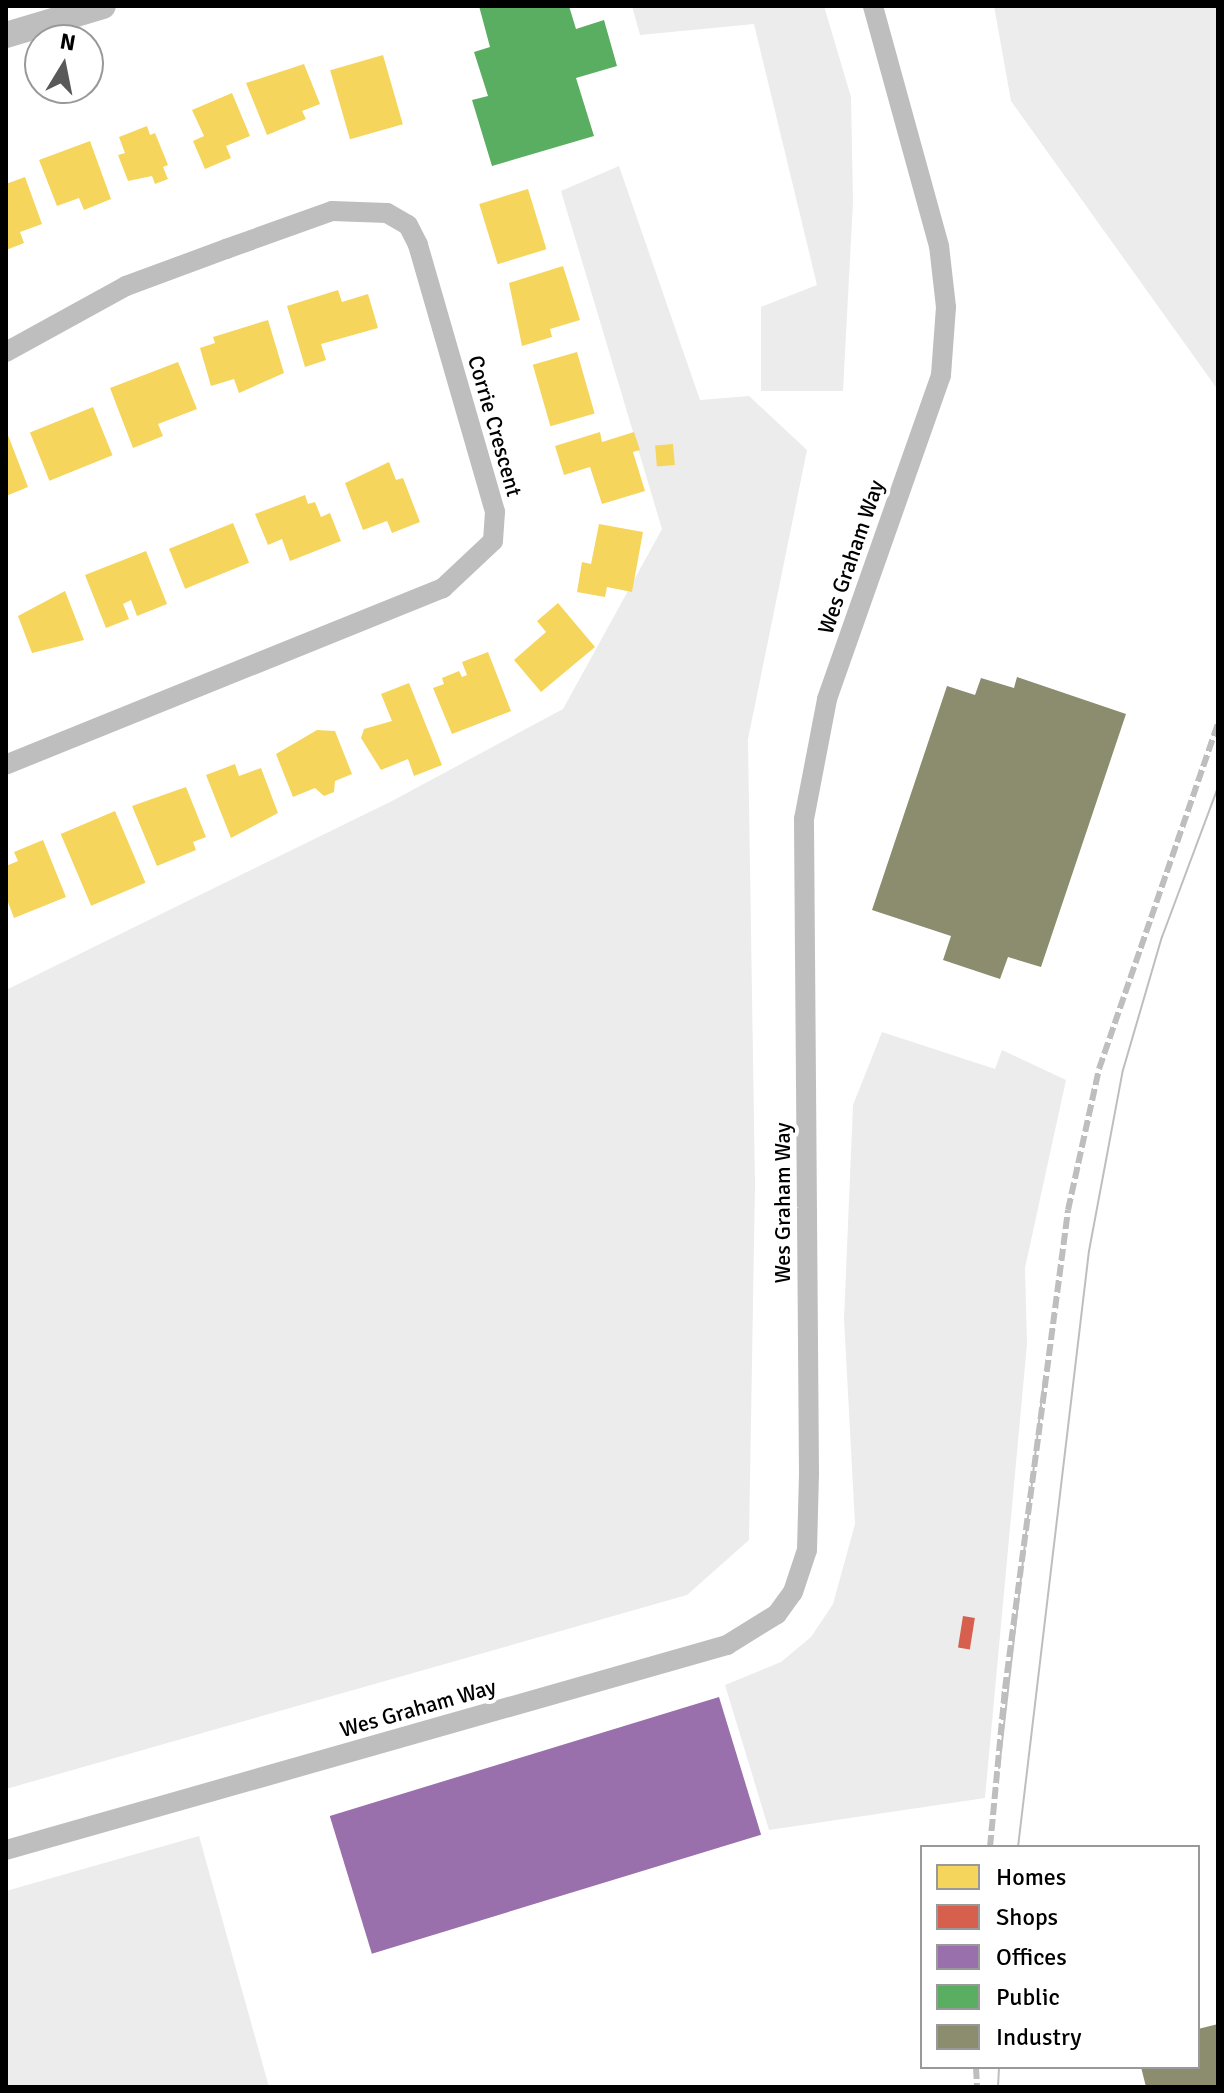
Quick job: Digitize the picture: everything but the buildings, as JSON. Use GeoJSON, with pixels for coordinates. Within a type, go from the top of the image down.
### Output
{"type":"FeatureCollection","features":[{"type":"Feature","properties":{"kind":"street"},"geometry":{"type":"LineString","coordinates":[[6,35],[103,6]]}},
{"type":"Feature","properties":{"kind":"street","name":"Wes Graham Way"},"geometry":{"type":"LineString","coordinates":[[6,1850],[727,1645],[777,1614],[793,1592],[807,1550],[809,1474],[804,819],[827,699],[941,375],[946,307],[939,246],[873,6]]}},
{"type":"Feature","properties":{"kind":"street","name":"Corrie Crescent"},"geometry":{"type":"LineString","coordinates":[[6,352],[126,286],[226,249],[332,211],[387,213],[408,225],[418,245],[495,512],[493,541],[443,588],[6,765]]}},
{"type":"Feature","properties":{"kind":"shaded area"},"geometry":{"type":"Polygon","coordinates":[[[632,6],[824,6],[851,97],[853,202],[843,391],[761,391],[761,307],[817,285],[754,24],[640,35],[632,6]]]}},
{"type":"Feature","properties":{"kind":"shaded area"},"geometry":{"type":"Polygon","coordinates":[[[994,6],[1218,6],[1218,390],[1011,101],[994,6]]]}},
{"type":"Feature","properties":{"kind":"shaded area"},"geometry":{"type":"Polygon","coordinates":[[[619,166],[700,400],[749,396],[807,450],[748,739],[755,1185],[749,1540],[687,1595],[6,1789],[6,990],[392,801],[563,709],[662,529],[561,191],[619,166]]]}},
{"type":"Feature","properties":{"kind":"shaded area"},"geometry":{"type":"Polygon","coordinates":[[[882,1032],[995,1069],[1002,1050],[1066,1080],[1025,1268],[1027,1344],[985,1798],[769,1830],[725,1685],[781,1662],[811,1637],[833,1604],[855,1524],[844,1319],[853,1105],[882,1032]]]}},
{"type":"Feature","properties":{"kind":"shaded area"},"geometry":{"type":"Polygon","coordinates":[[[199,1836],[269,2087],[6,2087],[6,1891],[199,1836]]]}},
{"type":"Feature","properties":{"kind":"tram line"},"geometry":{"type":"LineString","coordinates":[[1018,1845],[1089,1251],[1123,1070],[1162,937],[1218,787]]}},
{"type":"Feature","properties":{"kind":"tram line"},"geometry":{"type":"LineString","coordinates":[[999,1768],[1044,1378]]}},
{"type":"Feature","properties":{"kind":"tram line"},"geometry":{"type":"LineString","coordinates":[[998,2087],[999,2069]]}},
{"type":"Feature","properties":{"kind":"railway"},"geometry":{"type":"LineString","coordinates":[[990,1845],[1005,1689],[1068,1210],[1099,1069],[1218,723]]}},
{"type":"Feature","properties":{"kind":"railway"},"geometry":{"type":"LineString","coordinates":[[976,2069],[977,2087]]}}]}
